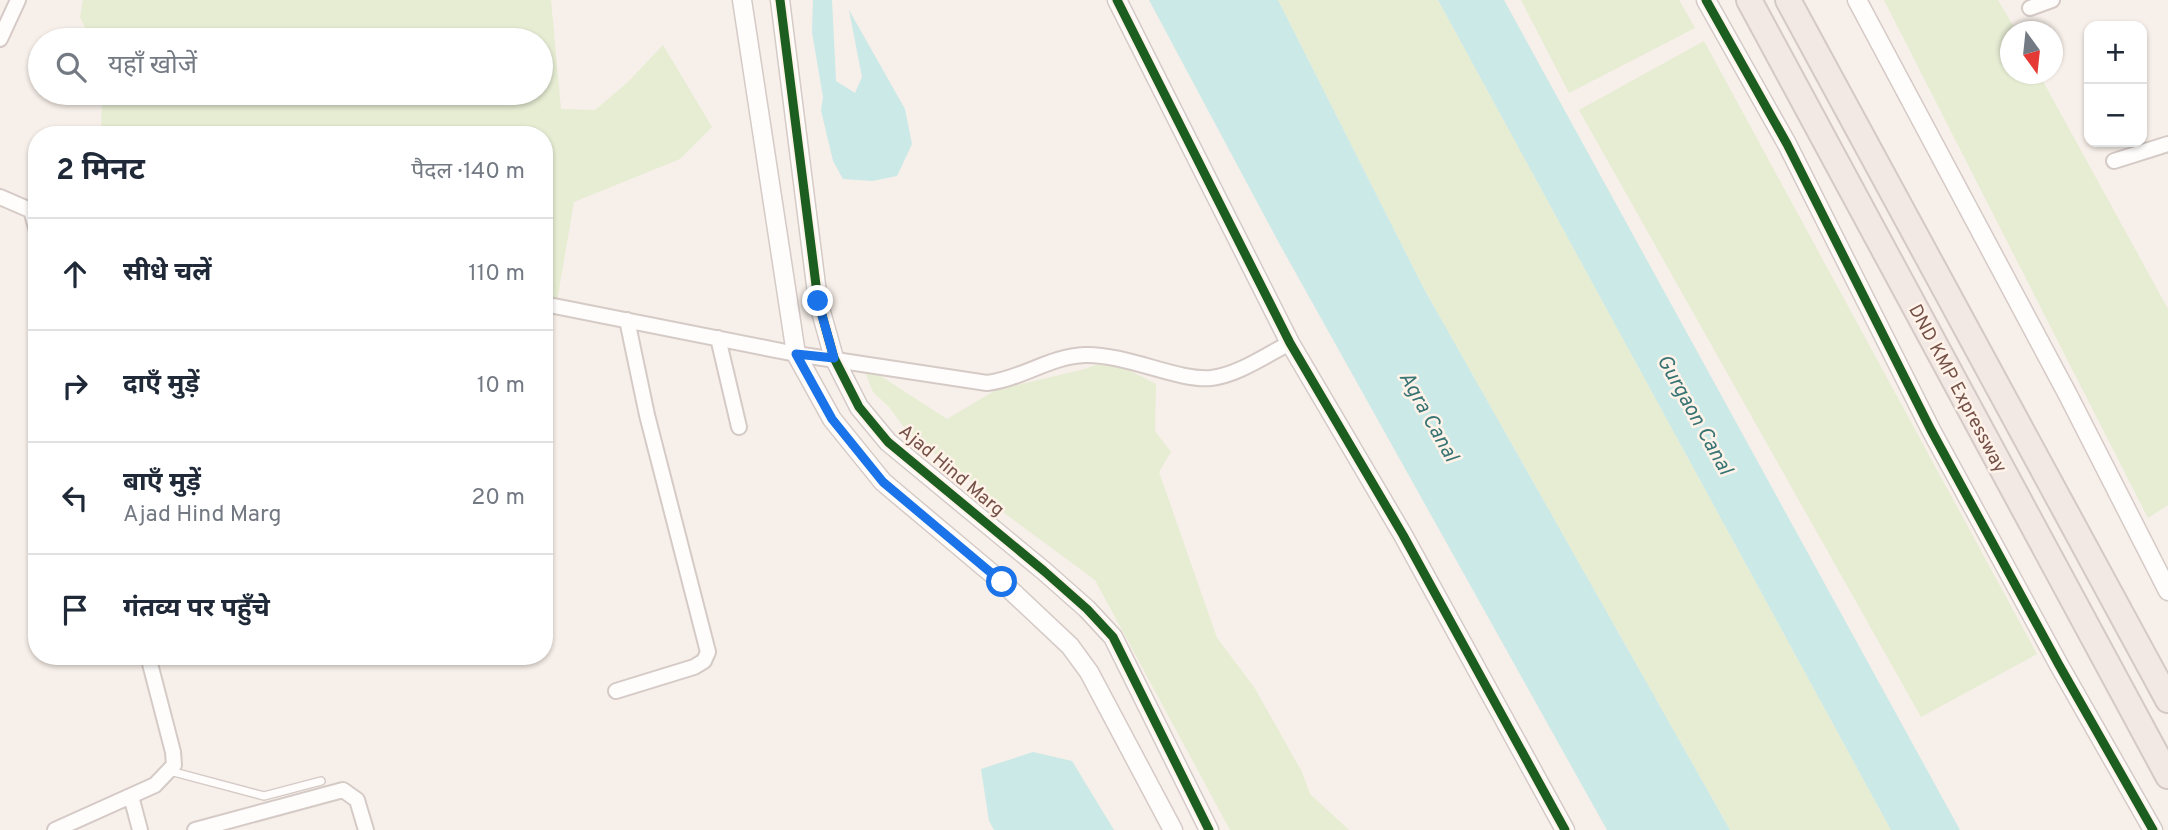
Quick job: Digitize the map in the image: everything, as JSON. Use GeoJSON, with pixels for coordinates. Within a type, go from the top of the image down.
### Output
{"type":"FeatureCollection","features":[{"type":"Feature","properties":{"kind":"highway","name":"DND KMP Expressway"},"geometry":{"type":"LineString","coordinates":[[1749,0],[2168,776]]}},
{"type":"Feature","properties":{"kind":"highway","name":"DND KMP Expressway"},"geometry":{"type":"LineString","coordinates":[[1788,0],[2168,700]]}},
{"type":"Feature","properties":{"kind":"street"},"geometry":{"type":"LineString","coordinates":[[0,39],[18,0]]}},
{"type":"Feature","properties":{"kind":"street"},"geometry":{"type":"LineString","coordinates":[[742,0],[796,354],[832,419],[883,482],[1002,582],[1070,646],[1089,672],[1173,830]]}},
{"type":"Feature","properties":{"kind":"street","name":"Ajad Hind Marg"},"geometry":{"type":"LineString","coordinates":[[780,0],[818,301],[834,358],[859,407],[888,442],[1087,608],[1112,636],[1209,830]]}},
{"type":"Feature","properties":{"kind":"street"},"geometry":{"type":"LineString","coordinates":[[1116,0],[1290,343],[1403,536],[1566,830]]}},
{"type":"Feature","properties":{"kind":"street"},"geometry":{"type":"LineString","coordinates":[[1706,0],[1787,144],[1930,430],[2153,830]]}},
{"type":"Feature","properties":{"kind":"street"},"geometry":{"type":"LineString","coordinates":[[1857,0],[2168,591]]}},
{"type":"Feature","properties":{"kind":"street"},"geometry":{"type":"LineString","coordinates":[[2030,8],[2052,0]]}},
{"type":"Feature","properties":{"kind":"street"},"geometry":{"type":"LineString","coordinates":[[2114,161],[2168,144]]}},
{"type":"Feature","properties":{"kind":"street"},"geometry":{"type":"LineString","coordinates":[[0,197],[28,209]]}},
{"type":"Feature","properties":{"kind":"street"},"geometry":{"type":"LineString","coordinates":[[553,306],[796,354],[987,383],[1003,381],[1071,356],[1086,355],[1126,358],[1197,377],[1213,378],[1232,372],[1290,343]]}},
{"type":"Feature","properties":{"kind":"street"},"geometry":{"type":"LineString","coordinates":[[616,691],[694,667],[704,661],[708,652],[648,415],[627,320]]}},
{"type":"Feature","properties":{"kind":"street"},"geometry":{"type":"LineString","coordinates":[[718,338],[739,427]]}},
{"type":"Feature","properties":{"kind":"street"},"geometry":{"type":"LineString","coordinates":[[55,830],[155,785],[173,765],[173,752],[150,665]]}},
{"type":"Feature","properties":{"kind":"street"},"geometry":{"type":"LineString","coordinates":[[195,830],[343,790],[357,800],[366,830]]}},
{"type":"Feature","properties":{"kind":"street"},"geometry":{"type":"LineString","coordinates":[[131,796],[139,830]]}},
{"type":"Feature","properties":{"kind":"lane"},"geometry":{"type":"LineString","coordinates":[[169,771],[264,796],[321,781]]}},
{"type":"Feature","properties":{"kind":"green space"},"geometry":{"type":"Polygon","coordinates":[[[83,0],[551,0],[561,109],[595,110],[628,82],[663,45],[712,127],[680,159],[574,202],[556,307],[553,306],[553,126],[101,126],[102,105],[553,105],[553,28],[85,28],[80,17],[83,0]]]}},
{"type":"Feature","properties":{"kind":"green space"},"geometry":{"type":"Polygon","coordinates":[[[1278,0],[1438,0],[1891,830],[1730,830],[1424,289],[1278,0]]]}},
{"type":"Feature","properties":{"kind":"green space"},"geometry":{"type":"Polygon","coordinates":[[[1521,0],[1679,0],[1695,28],[1569,93],[1521,0]]]}},
{"type":"Feature","properties":{"kind":"green space"},"geometry":{"type":"Polygon","coordinates":[[[1884,0],[1998,0],[2010,21],[2000,21],[2000,84],[2044,84],[2168,309],[2168,505],[2148,518],[1884,0]]]}},
{"type":"Feature","properties":{"kind":"green space"},"geometry":{"type":"Polygon","coordinates":[[[1704,41],[2037,654],[1921,717],[1579,110],[1704,41]]]}},
{"type":"Feature","properties":{"kind":"green space"},"geometry":{"type":"Polygon","coordinates":[[[1109,360],[1156,384],[1155,431],[1171,452],[1159,472],[1217,638],[1254,687],[1302,772],[1310,794],[1349,830],[1230,830],[1095,580],[1004,513],[963,473],[912,438],[889,407],[873,392],[862,364],[947,419],[996,390],[1085,369],[1109,360]]]}},
{"type":"Feature","properties":{"kind":"water"},"geometry":{"type":"Polygon","coordinates":[[[813,0],[832,0],[836,81],[855,93],[862,77],[849,10],[905,109],[912,144],[897,176],[872,181],[843,179],[833,161],[821,110],[823,97],[812,32],[813,0]]]}},
{"type":"Feature","properties":{"kind":"water","name":"Agra Canal"},"geometry":{"type":"Polygon","coordinates":[[[1149,0],[1278,0],[1424,289],[1730,830],[1607,830],[1279,243],[1149,0]]]}},
{"type":"Feature","properties":{"kind":"water","name":"Gurgaon Canal"},"geometry":{"type":"Polygon","coordinates":[[[1438,0],[1504,0],[1960,830],[1891,830],[1438,0]]]}},
{"type":"Feature","properties":{"kind":"water"},"geometry":{"type":"Polygon","coordinates":[[[1033,752],[1072,761],[1114,830],[994,830],[989,821],[981,769],[1033,752]]]}},
{"type":"Feature","properties":{"kind":"cycle path"},"geometry":{"type":"LineString","coordinates":[[780,0],[818,301],[834,358],[859,407],[888,442],[1044,571],[1087,609],[1113,637],[1209,830]]}},
{"type":"Feature","properties":{"kind":"cycle path"},"geometry":{"type":"LineString","coordinates":[[1117,0],[1290,343],[1403,535],[1565,830]]}},
{"type":"Feature","properties":{"kind":"cycle path"},"geometry":{"type":"LineString","coordinates":[[1706,0],[1787,144],[1931,430],[2059,665],[2153,830]]}},
{"type":"Feature","properties":{"kind":"route"},"geometry":{"type":"LineString","coordinates":[[818,301],[834,358],[796,354],[832,419],[856,452],[883,482],[1002,582]]}}]}
